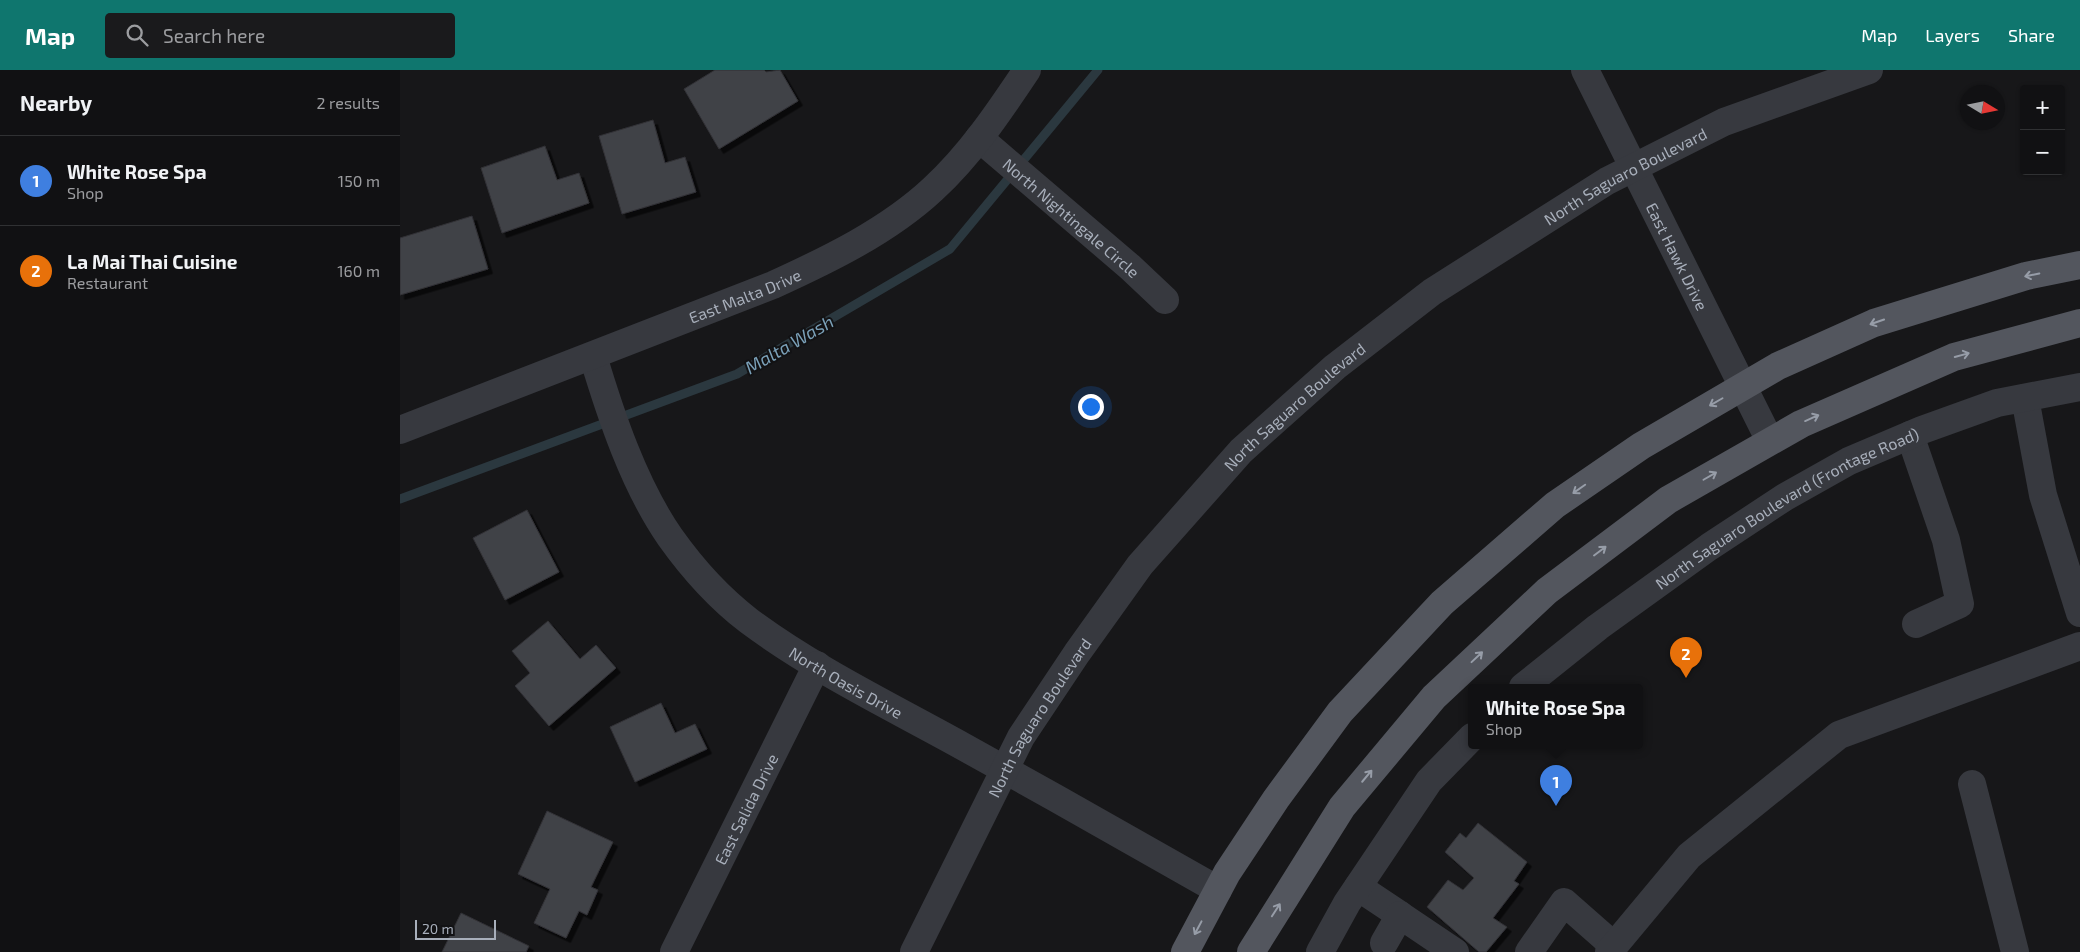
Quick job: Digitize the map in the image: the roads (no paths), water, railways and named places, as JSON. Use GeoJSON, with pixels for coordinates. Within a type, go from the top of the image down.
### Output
{"type":"FeatureCollection","features":[{"type":"Feature","properties":{"kind":"main road"},"geometry":{"type":"LineString","coordinates":[[1185,952],[1218,890],[1276,798],[1340,712],[1442,603],[1555,505],[1641,446],[1778,366],[1874,322],[2026,276],[2080,265]]}},
{"type":"Feature","properties":{"kind":"main road"},"geometry":{"type":"LineString","coordinates":[[1251,952],[1342,808],[1434,696],[1547,591],[1668,500],[1801,424],[1954,357],[2080,323]]}},
{"type":"Feature","properties":{"kind":"street","name":"East Malta Drive"},"geometry":{"type":"LineString","coordinates":[[400,430],[773,285],[817,265],[853,245],[886,225],[932,190],[979,138],[1026,70]]}},
{"type":"Feature","properties":{"kind":"street","name":"East Hawk Drive"},"geometry":{"type":"LineString","coordinates":[[1585,70],[1632,168],[1770,442]]}},
{"type":"Feature","properties":{"kind":"street","name":"North Saguaro Boulevard"},"geometry":{"type":"LineString","coordinates":[[914,952],[1020,737],[1140,565],[1241,451],[1335,367],[1432,292],[1607,181],[1724,122],[1869,70]]}},
{"type":"Feature","properties":{"kind":"street","name":"North Nightingale Circle"},"geometry":{"type":"LineString","coordinates":[[979,138],[1123,261],[1165,300]]}},
{"type":"Feature","properties":{"kind":"street","name":"North Oasis Drive"},"geometry":{"type":"LineString","coordinates":[[593,356],[607,404],[643,489],[670,536],[699,573],[726,601],[750,621],[817,665],[1218,890]]}},
{"type":"Feature","properties":{"kind":"street","name":"North Saguaro Boulevard (Frontage Road)"},"geometry":{"type":"LineString","coordinates":[[1527,684],[1598,627],[1657,584],[1785,497],[1849,461],[1997,403],[2080,387]]}},
{"type":"Feature","properties":{"kind":"street"},"geometry":{"type":"LineString","coordinates":[[2025,398],[2043,495],[2080,613]]}},
{"type":"Feature","properties":{"kind":"street"},"geometry":{"type":"LineString","coordinates":[[1910,436],[1946,540],[1960,604],[1916,624]]}},
{"type":"Feature","properties":{"kind":"street"},"geometry":{"type":"LineString","coordinates":[[1529,952],[1564,902],[1612,949],[1689,856],[1839,735],[2080,646]]}},
{"type":"Feature","properties":{"kind":"street","name":"East Salida Drive"},"geometry":{"type":"LineString","coordinates":[[674,952],[817,665]]}},
{"type":"Feature","properties":{"kind":"street"},"geometry":{"type":"LineString","coordinates":[[1320,952],[1358,887],[1429,781],[1468,741]]}},
{"type":"Feature","properties":{"kind":"street"},"geometry":{"type":"LineString","coordinates":[[1972,784],[2015,952]]}},
{"type":"Feature","properties":{"kind":"street"},"geometry":{"type":"LineString","coordinates":[[1358,887],[1454,952]]}},
{"type":"Feature","properties":{"kind":"street"},"geometry":{"type":"LineString","coordinates":[[1384,943],[1400,915]]}},
{"type":"Feature","properties":{"kind":"waterway","name":"Malta Wash"},"geometry":{"type":"LineString","coordinates":[[400,499],[737,374],[950,249],[1098,70]]}},
{"type":"Feature","properties":{"kind":"place","name":"La Mai Thai Cuisine"},"geometry":{"type":"Point","coordinates":[1686,678]}},
{"type":"Feature","properties":{"kind":"place","name":"White Rose Spa"},"geometry":{"type":"Point","coordinates":[1556,806]}}]}
